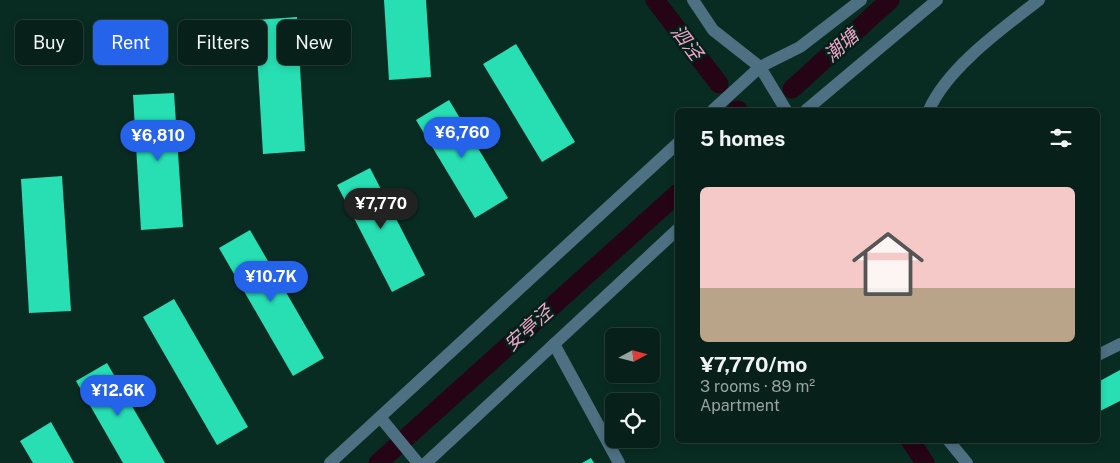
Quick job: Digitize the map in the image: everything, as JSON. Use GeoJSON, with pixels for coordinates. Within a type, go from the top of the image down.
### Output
{"type":"FeatureCollection","features":[{"type":"Feature","properties":{"kind":"street"},"geometry":{"type":"LineString","coordinates":[[692,0],[713,30],[760,68],[785,108]]}},
{"type":"Feature","properties":{"kind":"street"},"geometry":{"type":"LineString","coordinates":[[715,108],[760,68],[800,47],[861,0]]}},
{"type":"Feature","properties":{"kind":"street"},"geometry":{"type":"LineString","coordinates":[[808,108],[937,0]]}},
{"type":"Feature","properties":{"kind":"street"},"geometry":{"type":"LineString","coordinates":[[930,108],[935,96],[965,62],[1005,26],[1039,0]]}},
{"type":"Feature","properties":{"kind":"street"},"geometry":{"type":"LineString","coordinates":[[330,463],[675,146]]}},
{"type":"Feature","properties":{"kind":"street"},"geometry":{"type":"LineString","coordinates":[[426,463],[675,232]]}},
{"type":"Feature","properties":{"kind":"street"},"geometry":{"type":"LineString","coordinates":[[554,344],[619,463]]}},
{"type":"Feature","properties":{"kind":"street"},"geometry":{"type":"LineString","coordinates":[[1100,354],[1120,344]]}},
{"type":"Feature","properties":{"kind":"street"},"geometry":{"type":"LineString","coordinates":[[380,417],[415,459]]}},
{"type":"Feature","properties":{"kind":"street"},"geometry":{"type":"LineString","coordinates":[[950,443],[967,463]]}},
{"type":"Feature","properties":{"kind":"building"},"geometry":{"type":"Polygon","coordinates":[[[384,0],[426,0],[431,77],[389,80],[384,0]]]}},
{"type":"Feature","properties":{"kind":"building"},"geometry":{"type":"Polygon","coordinates":[[[297,17],[297,20],[277,20],[277,65],[300,65],[305,151],[263,154],[258,65],[267,65],[267,20],[255,20],[297,17]]]}},
{"type":"Feature","properties":{"kind":"building"},"geometry":{"type":"Polygon","coordinates":[[[516,44],[575,142],[542,162],[483,64],[516,44]]]}},
{"type":"Feature","properties":{"kind":"building"},"geometry":{"type":"Polygon","coordinates":[[[174,93],[183,227],[141,230],[133,95],[174,93]]]}},
{"type":"Feature","properties":{"kind":"building"},"geometry":{"type":"Polygon","coordinates":[[[449,100],[508,198],[475,218],[416,120],[449,100]]]}},
{"type":"Feature","properties":{"kind":"building"},"geometry":{"type":"Polygon","coordinates":[[[370,168],[425,275],[392,292],[337,185],[370,168]]]}},
{"type":"Feature","properties":{"kind":"building"},"geometry":{"type":"Polygon","coordinates":[[[62,176],[71,311],[29,313],[21,179],[62,176]]]}},
{"type":"Feature","properties":{"kind":"building"},"geometry":{"type":"Polygon","coordinates":[[[250,230],[324,358],[293,376],[219,248],[250,230]]]}},
{"type":"Feature","properties":{"kind":"building"},"geometry":{"type":"Polygon","coordinates":[[[174,299],[248,427],[217,445],[143,317],[174,299]]]}},
{"type":"Feature","properties":{"kind":"building"},"geometry":{"type":"Polygon","coordinates":[[[107,363],[165,463],[123,463],[76,381],[107,363]]]}},
{"type":"Feature","properties":{"kind":"building"},"geometry":{"type":"Polygon","coordinates":[[[1120,370],[1120,401],[1100,411],[1100,381],[1120,370]]]}},
{"type":"Feature","properties":{"kind":"building"},"geometry":{"type":"Polygon","coordinates":[[[51,422],[74,463],[33,463],[20,441],[51,422]]]}},
{"type":"Feature","properties":{"kind":"building"},"geometry":{"type":"Polygon","coordinates":[[[591,458],[594,463],[582,463],[591,458]]]}},
{"type":"Feature","properties":{"kind":"waterway","name":"泗泾"},"geometry":{"type":"LineString","coordinates":[[655,0],[719,84]]}},
{"type":"Feature","properties":{"kind":"waterway","name":"潮塘"},"geometry":{"type":"LineString","coordinates":[[792,89],[890,0]]}},
{"type":"Feature","properties":{"kind":"waterway","name":"安亭泾"},"geometry":{"type":"LineString","coordinates":[[378,463],[675,196]]}},
{"type":"Feature","properties":{"kind":"waterway","name":"泗泾"},"geometry":{"type":"LineString","coordinates":[[912,443],[925,463]]}}]}
